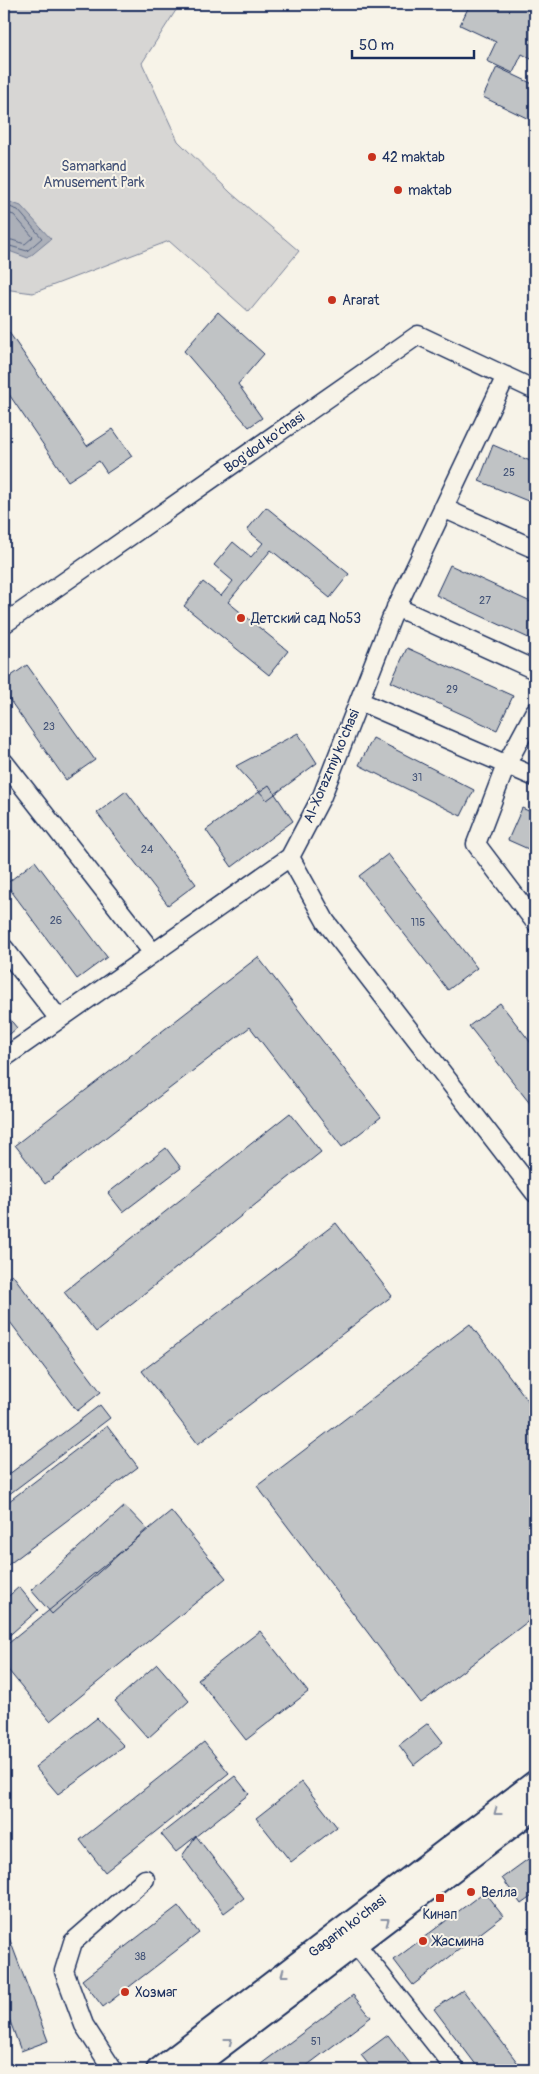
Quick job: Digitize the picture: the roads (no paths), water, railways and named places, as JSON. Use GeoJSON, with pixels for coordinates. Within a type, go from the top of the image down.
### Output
{"type":"FeatureCollection","features":[{"type":"Feature","properties":{"kind":"main road","name":"Gagarin ko'chasi"},"geometry":{"type":"LineString","coordinates":[[158,2070],[535,1782]]}},
{"type":"Feature","properties":{"kind":"main road","name":"Gagarin ko'chasi"},"geometry":{"type":"LineString","coordinates":[[190,2070],[535,1808]]}},
{"type":"Feature","properties":{"kind":"street","name":"Bog'dod ko'chasi"},"geometry":{"type":"LineString","coordinates":[[4,624],[418,335],[535,390]]}},
{"type":"Feature","properties":{"kind":"street","name":"Al-Xorazmiy ko'chasi"},"geometry":{"type":"LineString","coordinates":[[290,857],[322,796],[396,607],[506,376]]}},
{"type":"Feature","properties":{"kind":"street"},"geometry":{"type":"LineString","coordinates":[[443,508],[535,549]]}},
{"type":"Feature","properties":{"kind":"street"},"geometry":{"type":"LineString","coordinates":[[396,607],[535,670]]}},
{"type":"Feature","properties":{"kind":"street"},"geometry":{"type":"LineString","coordinates":[[359,701],[535,777]]}},
{"type":"Feature","properties":{"kind":"street"},"geometry":{"type":"LineString","coordinates":[[535,710],[506,765],[476,844],[535,922]]}},
{"type":"Feature","properties":{"kind":"street"},"geometry":{"type":"LineString","coordinates":[[4,762],[152,953]]}},
{"type":"Feature","properties":{"kind":"street"},"geometry":{"type":"LineString","coordinates":[[4,1058],[290,857],[326,922],[535,1193]]}},
{"type":"Feature","properties":{"kind":"street"},"geometry":{"type":"LineString","coordinates":[[4,948],[59,1019]]}},
{"type":"Feature","properties":{"kind":"street"},"geometry":{"type":"LineString","coordinates":[[113,2070],[84,2025],[64,1971],[73,1942],[145,1879]]}},
{"type":"Feature","properties":{"kind":"street"},"geometry":{"type":"LineString","coordinates":[[356,1944],[456,2070]]}},
{"type":"Feature","properties":{"kind":"water"},"geometry":{"type":"Polygon","coordinates":[[[4,200],[21,206],[51,239],[28,258],[9,251],[4,252],[4,200]]]}},
{"type":"Feature","properties":{"kind":"place","name":"42 maktab"},"geometry":{"type":"Point","coordinates":[372,157]}},
{"type":"Feature","properties":{"kind":"place","name":"maktab"},"geometry":{"type":"Point","coordinates":[398,190]}},
{"type":"Feature","properties":{"kind":"place","name":"Ararat"},"geometry":{"type":"Point","coordinates":[332,300]}},
{"type":"Feature","properties":{"kind":"place","name":"Детский сад №53"},"geometry":{"type":"Point","coordinates":[241,618]}},
{"type":"Feature","properties":{"kind":"place","name":"Велла"},"geometry":{"type":"Point","coordinates":[471,1892]}},
{"type":"Feature","properties":{"kind":"place","name":"Кинап"},"geometry":{"type":"Point","coordinates":[440,1898]}},
{"type":"Feature","properties":{"kind":"place","name":"Жасмина"},"geometry":{"type":"Point","coordinates":[423,1941]}},
{"type":"Feature","properties":{"kind":"place","name":"Хозмаг"},"geometry":{"type":"Point","coordinates":[125,1992]}},
{"type":"Feature","properties":{"kind":"park label","name":"Samarkand Amusement Park"},"geometry":{"type":"Point","coordinates":[94,174]}}]}
